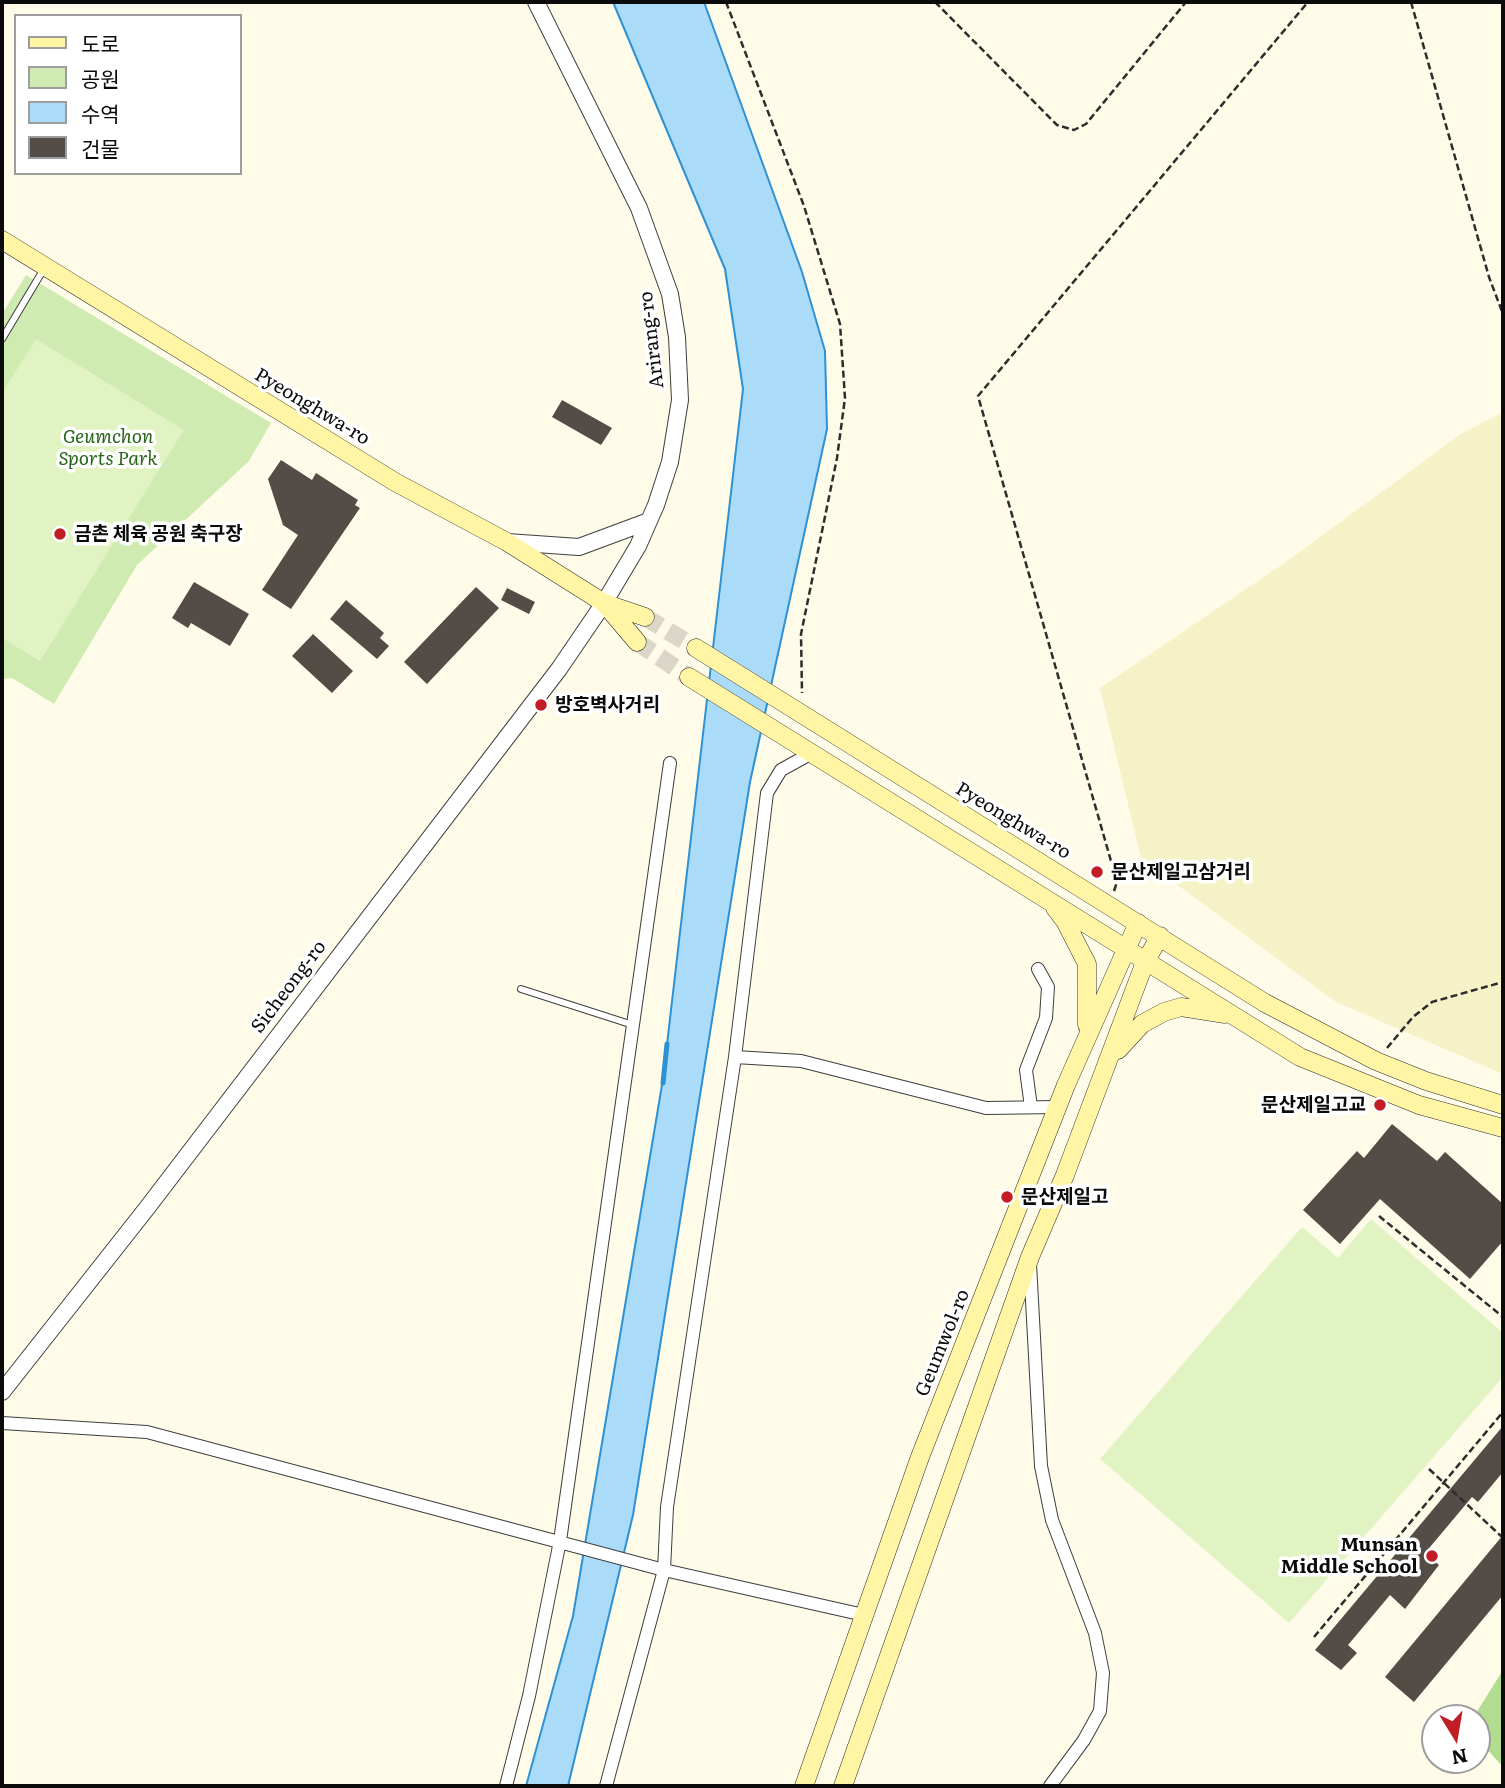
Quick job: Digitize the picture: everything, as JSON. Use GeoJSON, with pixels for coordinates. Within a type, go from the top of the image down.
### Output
{"type":"FeatureCollection","features":[{"type":"Feature","properties":{"kind":"main road","name":"Pyeonghwa-ro"},"geometry":{"type":"LineString","coordinates":[[2,240],[348,454],[507,542],[604,603],[645,617]]}},
{"type":"Feature","properties":{"kind":"main road","name":"Pyeonghwa-ro"},"geometry":{"type":"LineString","coordinates":[[604,603],[637,642]]}},
{"type":"Feature","properties":{"kind":"main road","name":"Pyeonghwa-ro"},"geometry":{"type":"LineString","coordinates":[[696,648],[782,705],[1109,903],[1265,1003],[1376,1061],[1426,1081],[1503,1105]]}},
{"type":"Feature","properties":{"kind":"main road"},"geometry":{"type":"LineString","coordinates":[[689,677],[1300,1057],[1419,1105],[1503,1128]]}},
{"type":"Feature","properties":{"kind":"main road"},"geometry":{"type":"LineString","coordinates":[[1048,900],[1065,922],[1087,964],[1087,1039]]}},
{"type":"Feature","properties":{"kind":"main road","name":"Geumwol-ro"},"geometry":{"type":"LineString","coordinates":[[804,1786],[920,1457],[1058,1107],[1138,923]]}},
{"type":"Feature","properties":{"kind":"main road"},"geometry":{"type":"LineString","coordinates":[[843,1786],[1030,1257],[1065,1175],[1093,1094],[1111,1058],[1145,962],[1160,936]]}},
{"type":"Feature","properties":{"kind":"main road"},"geometry":{"type":"LineString","coordinates":[[1111,1058],[1142,1024],[1164,1012],[1181,1007],[1233,1015]]}},
{"type":"Feature","properties":{"kind":"street","name":"Arirang-ro"},"geometry":{"type":"LineString","coordinates":[[536,2],[639,208],[670,294],[677,337],[680,400],[670,462],[649,521],[604,603]]}},
{"type":"Feature","properties":{"kind":"street"},"geometry":{"type":"LineString","coordinates":[[507,542],[579,547],[649,521]]}},
{"type":"Feature","properties":{"kind":"street","name":"Sicheong-ro"},"geometry":{"type":"LineString","coordinates":[[2,1392],[205,1132],[559,669],[604,603]]}},
{"type":"Feature","properties":{"kind":"street"},"geometry":{"type":"LineString","coordinates":[[606,1786],[659,1569],[735,1057],[767,793],[781,770],[810,754]]}},
{"type":"Feature","properties":{"kind":"street"},"geometry":{"type":"LineString","coordinates":[[506,1786],[564,1542],[670,763]]}},
{"type":"Feature","properties":{"kind":"street"},"geometry":{"type":"LineString","coordinates":[[1031,1107],[1026,1070],[1046,1018],[1048,987],[1038,969]]}},
{"type":"Feature","properties":{"kind":"street"},"geometry":{"type":"LineString","coordinates":[[735,1057],[801,1061],[986,1108],[1058,1107]]}},
{"type":"Feature","properties":{"kind":"street"},"geometry":{"type":"LineString","coordinates":[[1030,1257],[1041,1466],[1052,1520],[1095,1633],[1103,1673],[1100,1711],[1084,1740],[1050,1786]]}},
{"type":"Feature","properties":{"kind":"street"},"geometry":{"type":"LineString","coordinates":[[2,1423],[147,1432],[659,1569],[864,1615]]}},
{"type":"Feature","properties":{"kind":"lane"},"geometry":{"type":"LineString","coordinates":[[2,339],[46,266]]}},
{"type":"Feature","properties":{"kind":"lane"},"geometry":{"type":"LineString","coordinates":[[521,989],[633,1025]]}},
{"type":"Feature","properties":{"kind":"path"},"geometry":{"type":"LineString","coordinates":[[726,2],[804,206],[840,324],[845,398],[839,446],[802,634],[801,693],[809,702]]}},
{"type":"Feature","properties":{"kind":"path"},"geometry":{"type":"LineString","coordinates":[[935,2],[1057,125],[1074,130],[1086,124],[1186,2]]}},
{"type":"Feature","properties":{"kind":"path"},"geometry":{"type":"LineString","coordinates":[[1109,903],[1117,882],[978,396],[1308,2]]}},
{"type":"Feature","properties":{"kind":"path"},"geometry":{"type":"LineString","coordinates":[[1411,2],[1489,277],[1503,314]]}},
{"type":"Feature","properties":{"kind":"path"},"geometry":{"type":"LineString","coordinates":[[1376,1061],[1413,1017],[1432,1002],[1503,982]]}},
{"type":"Feature","properties":{"kind":"path"},"geometry":{"type":"LineString","coordinates":[[1379,1216],[1503,1317]]}},
{"type":"Feature","properties":{"kind":"path"},"geometry":{"type":"LineString","coordinates":[[1314,1637],[1503,1412]]}},
{"type":"Feature","properties":{"kind":"path"},"geometry":{"type":"LineString","coordinates":[[1429,1469],[1502,1537]]}},
{"type":"Feature","properties":{"kind":"shaded area"},"geometry":{"type":"Polygon","coordinates":[[[1503,412],[1503,1074],[1336,1002],[1141,858],[1100,688],[1283,564],[1461,434],[1503,412]]]}},
{"type":"Feature","properties":{"kind":"green space","name":"Geumchon Sports Park"},"geometry":{"type":"Polygon","coordinates":[[[26,275],[271,423],[249,461],[137,565],[54,704],[12,678],[2,679],[2,314],[26,275]]]}},
{"type":"Feature","properties":{"kind":"green space","name":"금촌 체육 공원 축구장"},"geometry":{"type":"Polygon","coordinates":[[[36,339],[184,430],[40,661],[2,638],[2,393],[36,339]]]}},
{"type":"Feature","properties":{"kind":"green space"},"geometry":{"type":"Polygon","coordinates":[[[1371,1219],[1503,1333],[1503,1377],[1289,1623],[1100,1459],[1302,1227],[1338,1258],[1371,1219]]]}},
{"type":"Feature","properties":{"kind":"green space"},"geometry":{"type":"Polygon","coordinates":[[[1503,1670],[1503,1767],[1491,1754],[1491,1704],[1482,1704],[1503,1670]]]}},
{"type":"Feature","properties":{"kind":"water"},"geometry":{"type":"Polygon","coordinates":[[[613,2],[704,2],[802,272],[825,351],[827,429],[750,782],[633,1515],[568,1786],[526,1786],[573,1616],[663,1079],[743,389],[725,269],[613,2]]]}},
{"type":"Feature","properties":{"kind":"building"},"geometry":{"type":"Polygon","coordinates":[[[562,400],[612,428],[601,445],[552,417],[562,400]]]}},
{"type":"Feature","properties":{"kind":"building"},"geometry":{"type":"Polygon","coordinates":[[[281,460],[312,480],[316,473],[358,500],[355,505],[360,508],[291,609],[262,590],[298,535],[283,525],[268,479],[281,460]]]}},
{"type":"Feature","properties":{"kind":"building"},"geometry":{"type":"Polygon","coordinates":[[[194,582],[249,614],[230,646],[191,623],[188,628],[172,618],[194,582]]]}},
{"type":"Feature","properties":{"kind":"building"},"geometry":{"type":"Polygon","coordinates":[[[476,587],[499,608],[427,684],[404,662],[476,587]]]}},
{"type":"Feature","properties":{"kind":"building"},"geometry":{"type":"Polygon","coordinates":[[[507,588],[535,602],[529,614],[501,600],[507,588]]]}},
{"type":"Feature","properties":{"kind":"building"},"geometry":{"type":"Polygon","coordinates":[[[346,600],[384,633],[380,638],[389,646],[377,659],[330,619],[346,600]]]}},
{"type":"Feature","properties":{"kind":"building"},"geometry":{"type":"Polygon","coordinates":[[[313,634],[353,671],[332,693],[292,656],[313,634]]]}},
{"type":"Feature","properties":{"kind":"building"},"geometry":{"type":"Polygon","coordinates":[[[1392,1124],[1437,1161],[1445,1152],[1503,1204],[1503,1241],[1470,1279],[1380,1199],[1340,1244],[1303,1210],[1357,1151],[1364,1158],[1392,1124]]]}},
{"type":"Feature","properties":{"kind":"building"},"geometry":{"type":"Polygon","coordinates":[[[1503,1426],[1503,1472],[1478,1502],[1472,1497],[1425,1553],[1439,1565],[1405,1609],[1390,1595],[1348,1645],[1357,1653],[1341,1670],[1315,1650],[1503,1426]]]}},
{"type":"Feature","properties":{"kind":"building"},"geometry":{"type":"Polygon","coordinates":[[[1503,1535],[1503,1595],[1414,1702],[1385,1677],[1503,1535]]]}},
{"type":"Feature","properties":{"kind":"waterway"},"geometry":{"type":"LineString","coordinates":[[663,1083],[667,1044]]}},
{"type":"Feature","properties":{"kind":"tunnel"},"geometry":{"type":"LineString","coordinates":[[645,617],[696,648]]}},
{"type":"Feature","properties":{"kind":"tunnel"},"geometry":{"type":"LineString","coordinates":[[637,642],[689,677]]}},
{"type":"Feature","properties":{"kind":"place","name":"금촌 체육 공원 축구장"},"geometry":{"type":"Point","coordinates":[60,534]}},
{"type":"Feature","properties":{"kind":"place","name":"방호벽사거리"},"geometry":{"type":"Point","coordinates":[541,705]}},
{"type":"Feature","properties":{"kind":"place","name":"문산제일고삼거리"},"geometry":{"type":"Point","coordinates":[1097,872]}},
{"type":"Feature","properties":{"kind":"place","name":"문산제일고교"},"geometry":{"type":"Point","coordinates":[1380,1105]}},
{"type":"Feature","properties":{"kind":"place","name":"문산제일고"},"geometry":{"type":"Point","coordinates":[1007,1197]}},
{"type":"Feature","properties":{"kind":"place","name":"Munsan Middle School"},"geometry":{"type":"Point","coordinates":[1432,1556]}}]}
